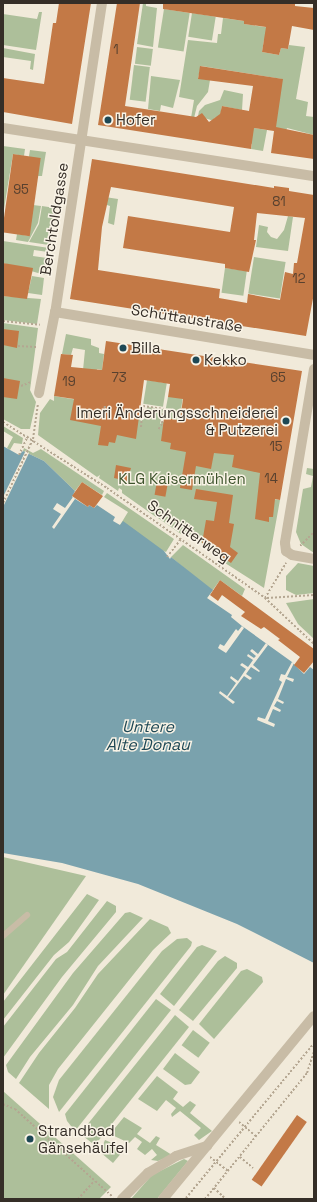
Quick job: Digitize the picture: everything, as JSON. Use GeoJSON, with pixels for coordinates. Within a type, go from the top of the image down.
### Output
{"type":"FeatureCollection","features":[{"type":"Feature","properties":{"kind":"street","name":"Berchtoldgasse"},"geometry":{"type":"LineString","coordinates":[[39,393],[54,312],[102,3]]}},
{"type":"Feature","properties":{"kind":"street"},"geometry":{"type":"LineString","coordinates":[[3,128],[314,176]]}},
{"type":"Feature","properties":{"kind":"street","name":"Schüttaustraße"},"geometry":{"type":"LineString","coordinates":[[54,312],[314,355]]}},
{"type":"Feature","properties":{"kind":"street"},"geometry":{"type":"LineString","coordinates":[[314,369],[285,543],[286,551],[292,555],[314,559]]}},
{"type":"Feature","properties":{"kind":"street"},"geometry":{"type":"LineString","coordinates":[[163,1199],[314,1016]]}},
{"type":"Feature","properties":{"kind":"street"},"geometry":{"type":"LineString","coordinates":[[122,1199],[148,1173],[176,1156],[205,1148]]}},
{"type":"Feature","properties":{"kind":"lane"},"geometry":{"type":"LineString","coordinates":[[3,936],[27,915]]}},
{"type":"Feature","properties":{"kind":"path"},"geometry":{"type":"LineString","coordinates":[[3,321],[40,325]]}},
{"type":"Feature","properties":{"kind":"path"},"geometry":{"type":"LineString","coordinates":[[18,346],[36,347]]}},
{"type":"Feature","properties":{"kind":"path"},"geometry":{"type":"LineString","coordinates":[[20,386],[32,382]]}},
{"type":"Feature","properties":{"kind":"path"},"geometry":{"type":"LineString","coordinates":[[3,503],[33,439],[39,393]]}},
{"type":"Feature","properties":{"kind":"path"},"geometry":{"type":"LineString","coordinates":[[104,412],[105,405]]}},
{"type":"Feature","properties":{"kind":"path"},"geometry":{"type":"LineString","coordinates":[[140,427],[143,406],[164,409],[162,424],[158,430]]}},
{"type":"Feature","properties":{"kind":"path"},"geometry":{"type":"LineString","coordinates":[[100,419],[101,415]]}},
{"type":"Feature","properties":{"kind":"path","name":"Schnitterweg"},"geometry":{"type":"LineString","coordinates":[[3,422],[33,439],[182,539],[265,598],[314,644]]}},
{"type":"Feature","properties":{"kind":"path"},"geometry":{"type":"LineString","coordinates":[[19,454],[28,436]]}},
{"type":"Feature","properties":{"kind":"path"},"geometry":{"type":"LineString","coordinates":[[314,532],[309,538],[314,539]]}},
{"type":"Feature","properties":{"kind":"path"},"geometry":{"type":"LineString","coordinates":[[167,557],[182,539]]}},
{"type":"Feature","properties":{"kind":"path"},"geometry":{"type":"LineString","coordinates":[[265,598],[292,555]]}},
{"type":"Feature","properties":{"kind":"path"},"geometry":{"type":"LineString","coordinates":[[265,598],[314,596]]}},
{"type":"Feature","properties":{"kind":"path"},"geometry":{"type":"LineString","coordinates":[[186,1198],[314,1043]]}},
{"type":"Feature","properties":{"kind":"path"},"geometry":{"type":"LineString","coordinates":[[205,1199],[257,1137],[307,1073],[314,1051]]}},
{"type":"Feature","properties":{"kind":"path"},"geometry":{"type":"LineString","coordinates":[[3,1104],[15,1109],[94,1182],[115,1199]]}},
{"type":"Feature","properties":{"kind":"path"},"geometry":{"type":"LineString","coordinates":[[232,1117],[257,1137]]}},
{"type":"Feature","properties":{"kind":"path"},"geometry":{"type":"LineString","coordinates":[[205,1148],[216,1161],[228,1171]]}},
{"type":"Feature","properties":{"kind":"path"},"geometry":{"type":"LineString","coordinates":[[240,1157],[253,1168]]}},
{"type":"Feature","properties":{"kind":"path"},"geometry":{"type":"LineString","coordinates":[[78,1199],[94,1182]]}},
{"type":"Feature","properties":{"kind":"path"},"geometry":{"type":"LineString","coordinates":[[214,1188],[226,1199]]}},
{"type":"Feature","properties":{"kind":"green space"},"geometry":{"type":"Polygon","coordinates":[[[143,3],[146,3],[146,6],[157,8],[153,47],[137,44],[143,3]]]}},
{"type":"Feature","properties":{"kind":"green space"},"geometry":{"type":"Polygon","coordinates":[[[164,9],[190,13],[184,52],[158,48],[164,9]]]}},
{"type":"Feature","properties":{"kind":"green space"},"geometry":{"type":"Polygon","coordinates":[[[39,12],[42,12],[36,50],[3,45],[3,14],[37,19],[39,12]]]}},
{"type":"Feature","properties":{"kind":"green space"},"geometry":{"type":"Polygon","coordinates":[[[192,13],[216,17],[212,40],[188,37],[192,13]]]}},
{"type":"Feature","properties":{"kind":"green space"},"geometry":{"type":"Polygon","coordinates":[[[223,18],[244,21],[244,24],[279,29],[277,42],[264,40],[262,52],[279,55],[281,48],[288,49],[289,45],[305,47],[296,99],[308,102],[306,116],[314,117],[314,135],[287,128],[286,131],[275,129],[282,79],[201,66],[198,78],[210,80],[208,92],[197,106],[194,118],[191,118],[194,100],[179,97],[188,40],[217,43],[218,34],[221,34],[223,18]]]}},
{"type":"Feature","properties":{"kind":"green space"},"geometry":{"type":"Polygon","coordinates":[[[137,47],[153,49],[151,66],[135,64],[137,47]]]}},
{"type":"Feature","properties":{"kind":"green space"},"geometry":{"type":"Polygon","coordinates":[[[3,48],[35,54],[33,70],[30,69],[31,61],[3,57],[3,48]]]}},
{"type":"Feature","properties":{"kind":"green space"},"geometry":{"type":"Polygon","coordinates":[[[134,65],[150,67],[146,102],[130,100],[134,65]]]}},
{"type":"Feature","properties":{"kind":"green space"},"geometry":{"type":"Polygon","coordinates":[[[151,76],[180,80],[173,108],[161,105],[160,111],[148,109],[151,76]]]}},
{"type":"Feature","properties":{"kind":"green space"},"geometry":{"type":"Polygon","coordinates":[[[224,90],[243,94],[242,110],[222,106],[220,117],[214,118],[214,121],[198,116],[199,111],[205,105],[220,100],[224,90]]]}},
{"type":"Feature","properties":{"kind":"green space"},"geometry":{"type":"Polygon","coordinates":[[[247,127],[267,130],[263,151],[251,149],[252,144],[244,142],[247,127]]]}},
{"type":"Feature","properties":{"kind":"green space"},"geometry":{"type":"Polygon","coordinates":[[[3,146],[25,149],[24,156],[13,154],[3,215],[3,146]]]}},
{"type":"Feature","properties":{"kind":"green space"},"geometry":{"type":"Polygon","coordinates":[[[30,150],[46,152],[42,176],[38,176],[29,156],[30,150]]]}},
{"type":"Feature","properties":{"kind":"green space"},"geometry":{"type":"Polygon","coordinates":[[[105,197],[118,199],[114,225],[108,223],[110,206],[104,204],[105,197]]]}},
{"type":"Feature","properties":{"kind":"green space"},"geometry":{"type":"Polygon","coordinates":[[[33,205],[41,206],[38,223],[28,242],[16,240],[17,234],[29,236],[33,205]]]}},
{"type":"Feature","properties":{"kind":"green space"},"geometry":{"type":"Polygon","coordinates":[[[42,206],[55,208],[49,245],[29,242],[39,224],[42,206]]]}},
{"type":"Feature","properties":{"kind":"green space"},"geometry":{"type":"Polygon","coordinates":[[[288,216],[293,217],[288,251],[256,247],[259,225],[268,227],[267,232],[271,237],[277,239],[284,230],[288,216]]]}},
{"type":"Feature","properties":{"kind":"green space"},"geometry":{"type":"Polygon","coordinates":[[[3,241],[49,248],[48,252],[34,250],[33,256],[47,258],[45,275],[3,263],[3,241]]]}},
{"type":"Feature","properties":{"kind":"green space"},"geometry":{"type":"Polygon","coordinates":[[[254,257],[286,262],[280,299],[248,294],[254,257]]]}},
{"type":"Feature","properties":{"kind":"green space"},"geometry":{"type":"Polygon","coordinates":[[[225,268],[247,271],[243,296],[222,293],[225,268]]]}},
{"type":"Feature","properties":{"kind":"green space"},"geometry":{"type":"Polygon","coordinates":[[[32,276],[44,278],[42,295],[28,293],[32,276]]]}},
{"type":"Feature","properties":{"kind":"green space"},"geometry":{"type":"Polygon","coordinates":[[[3,296],[41,299],[37,324],[3,320],[3,296]]]}},
{"type":"Feature","properties":{"kind":"green space"},"geometry":{"type":"Polygon","coordinates":[[[3,323],[38,328],[30,390],[36,402],[30,429],[21,429],[3,419],[3,323]]]}},
{"type":"Feature","properties":{"kind":"green space"},"geometry":{"type":"Polygon","coordinates":[[[66,334],[91,339],[91,345],[99,348],[99,353],[104,354],[102,370],[97,369],[93,389],[82,380],[85,350],[73,348],[71,355],[62,354],[66,334]]]}},
{"type":"Feature","properties":{"kind":"green space"},"geometry":{"type":"Polygon","coordinates":[[[147,380],[167,383],[163,407],[143,404],[147,380]]]}},
{"type":"Feature","properties":{"kind":"green space","name":"KLG Kaisermühlen"},"geometry":{"type":"Polygon","coordinates":[[[185,383],[177,436],[265,416],[259,497],[280,500],[264,588],[225,563],[223,558],[202,543],[184,531],[181,534],[158,518],[159,514],[156,517],[122,493],[122,490],[119,488],[118,491],[99,478],[100,475],[97,477],[38,435],[40,413],[50,399],[54,401],[54,396],[96,403],[139,418],[141,421],[145,418],[147,407],[163,409],[160,424],[163,422],[170,423],[172,412],[170,421],[164,418],[168,397],[174,397],[185,383]]]}},
{"type":"Feature","properties":{"kind":"green space"},"geometry":{"type":"Polygon","coordinates":[[[3,426],[23,438],[22,444],[14,443],[10,450],[7,448],[13,437],[3,431],[3,426]]]}},
{"type":"Feature","properties":{"kind":"green space"},"geometry":{"type":"Polygon","coordinates":[[[24,448],[33,453],[41,449],[104,491],[102,495],[82,482],[75,491],[44,461],[23,451],[24,448]]]}},
{"type":"Feature","properties":{"kind":"green space"},"geometry":{"type":"Polygon","coordinates":[[[307,468],[314,469],[314,553],[301,544],[296,532],[303,489],[311,487],[313,476],[306,474],[307,468]]]}},
{"type":"Feature","properties":{"kind":"green space"},"geometry":{"type":"Polygon","coordinates":[[[107,493],[174,539],[166,552],[117,530],[128,512],[104,497],[107,493]]]}},
{"type":"Feature","properties":{"kind":"green space"},"geometry":{"type":"Polygon","coordinates":[[[183,545],[245,589],[242,596],[220,580],[207,598],[190,573],[171,557],[183,545]]]}},
{"type":"Feature","properties":{"kind":"green space"},"geometry":{"type":"Polygon","coordinates":[[[298,563],[314,566],[314,593],[296,595],[286,590],[286,576],[298,563]]]}},
{"type":"Feature","properties":{"kind":"green space"},"geometry":{"type":"Polygon","coordinates":[[[314,599],[314,639],[298,624],[286,603],[314,599]]]}},
{"type":"Feature","properties":{"kind":"green space"},"geometry":{"type":"Polygon","coordinates":[[[3,857],[86,876],[3,995],[3,857]]]}},
{"type":"Feature","properties":{"kind":"green space"},"geometry":{"type":"Polygon","coordinates":[[[87,894],[99,900],[69,942],[54,955],[3,1020],[3,1002],[87,894]]]}},
{"type":"Feature","properties":{"kind":"green space"},"geometry":{"type":"Polygon","coordinates":[[[107,901],[116,906],[116,912],[62,977],[3,1058],[3,1027],[56,959],[67,952],[107,901]]]}},
{"type":"Feature","properties":{"kind":"green space"},"geometry":{"type":"Polygon","coordinates":[[[130,912],[143,918],[98,966],[73,1005],[30,1057],[16,1079],[8,1072],[6,1065],[73,973],[125,913],[130,912]]]}},
{"type":"Feature","properties":{"kind":"green space"},"geometry":{"type":"Polygon","coordinates":[[[150,919],[168,927],[171,933],[153,950],[58,1069],[49,1085],[49,1109],[19,1083],[39,1053],[75,1008],[98,974],[150,919]]]}},
{"type":"Feature","properties":{"kind":"green space"},"geometry":{"type":"Polygon","coordinates":[[[187,938],[192,942],[191,946],[59,1112],[53,1097],[59,1080],[162,951],[177,939],[187,938]]]}},
{"type":"Feature","properties":{"kind":"green space"},"geometry":{"type":"Polygon","coordinates":[[[202,945],[217,951],[174,1006],[160,994],[197,947],[202,945]]]}},
{"type":"Feature","properties":{"kind":"green space"},"geometry":{"type":"Polygon","coordinates":[[[225,956],[237,963],[237,968],[193,1021],[179,1010],[218,961],[225,956]]]}},
{"type":"Feature","properties":{"kind":"green space"},"geometry":{"type":"Polygon","coordinates":[[[247,969],[262,977],[263,982],[214,1039],[199,1024],[241,971],[247,969]]]}},
{"type":"Feature","properties":{"kind":"green space"},"geometry":{"type":"Polygon","coordinates":[[[156,999],[171,1010],[75,1131],[67,1121],[65,1114],[156,999]]]}},
{"type":"Feature","properties":{"kind":"green space"},"geometry":{"type":"Polygon","coordinates":[[[175,1015],[189,1027],[99,1140],[92,1143],[83,1136],[83,1130],[175,1015]]]}},
{"type":"Feature","properties":{"kind":"green space"},"geometry":{"type":"Polygon","coordinates":[[[193,1030],[210,1043],[198,1058],[182,1045],[193,1030]]]}},
{"type":"Feature","properties":{"kind":"green space"},"geometry":{"type":"Polygon","coordinates":[[[175,1053],[200,1072],[191,1084],[185,1085],[163,1069],[175,1053]]]}},
{"type":"Feature","properties":{"kind":"green space"},"geometry":{"type":"Polygon","coordinates":[[[157,1076],[178,1092],[173,1099],[183,1107],[190,1101],[196,1105],[190,1113],[212,1131],[199,1140],[194,1135],[201,1128],[180,1111],[172,1117],[171,1114],[176,1108],[166,1100],[157,1111],[138,1099],[157,1076]]]}},
{"type":"Feature","properties":{"kind":"green space","name":"Strandbad Gänsehäufel"},"geometry":{"type":"Polygon","coordinates":[[[3,1091],[111,1187],[99,1199],[3,1199],[3,1091]]]}},
{"type":"Feature","properties":{"kind":"green space"},"geometry":{"type":"Polygon","coordinates":[[[124,1117],[142,1128],[137,1134],[150,1143],[156,1136],[160,1138],[156,1145],[172,1155],[158,1161],[151,1160],[157,1155],[152,1149],[145,1155],[137,1149],[142,1142],[135,1137],[129,1143],[110,1134],[124,1117]]]}},
{"type":"Feature","properties":{"kind":"green space"},"geometry":{"type":"Polygon","coordinates":[[[105,1140],[119,1146],[123,1151],[113,1163],[100,1152],[105,1140]]]}},
{"type":"Feature","properties":{"kind":"green space"},"geometry":{"type":"Polygon","coordinates":[[[184,1159],[188,1161],[157,1199],[131,1199],[152,1175],[184,1159]]]}},
{"type":"Feature","properties":{"kind":"water","name":"Untere Alte Donau"},"geometry":{"type":"Polygon","coordinates":[[[3,446],[19,455],[23,451],[44,461],[75,491],[72,497],[88,507],[89,505],[94,508],[97,505],[115,517],[113,521],[120,525],[123,521],[164,551],[170,559],[171,557],[213,590],[207,598],[232,615],[231,617],[242,626],[292,662],[304,674],[310,667],[314,670],[314,963],[237,924],[138,884],[62,863],[3,853],[3,446]]]}},
{"type":"Feature","properties":{"kind":"pier"},"geometry":{"type":"Polygon","coordinates":[[[26,450],[29,453],[3,507],[3,497],[26,450]]]}},
{"type":"Feature","properties":{"kind":"pier"},"geometry":{"type":"Polygon","coordinates":[[[73,497],[75,499],[54,529],[52,527],[61,514],[53,509],[57,503],[65,508],[73,497]]]}},
{"type":"Feature","properties":{"kind":"pier"},"geometry":{"type":"Polygon","coordinates":[[[242,626],[244,628],[226,653],[218,648],[220,644],[224,646],[236,629],[238,631],[242,626]]]}},
{"type":"Feature","properties":{"kind":"pier"},"geometry":{"type":"Polygon","coordinates":[[[266,643],[268,645],[253,665],[260,671],[259,672],[251,667],[246,674],[252,678],[250,680],[244,676],[228,697],[235,702],[233,704],[219,693],[220,691],[227,696],[236,683],[230,678],[231,676],[238,681],[246,669],[240,665],[242,663],[248,667],[253,660],[247,656],[248,654],[254,658],[256,656],[250,651],[252,649],[258,654],[266,643]]]}},
{"type":"Feature","properties":{"kind":"pier"},"geometry":{"type":"Polygon","coordinates":[[[292,662],[294,663],[287,677],[294,679],[293,682],[286,679],[278,699],[284,702],[283,704],[277,701],[274,706],[281,710],[280,712],[273,709],[268,721],[275,724],[274,727],[257,720],[258,717],[265,719],[282,682],[279,680],[281,674],[285,675],[292,662]]]}},
{"type":"Feature","properties":{"kind":"building"},"geometry":{"type":"Polygon","coordinates":[[[59,3],[91,3],[72,124],[3,112],[3,78],[44,84],[53,23],[56,23],[59,3]]]}},
{"type":"Feature","properties":{"kind":"building"},"geometry":{"type":"Polygon","coordinates":[[[117,3],[140,3],[125,106],[196,117],[202,113],[209,122],[220,114],[222,106],[249,111],[253,86],[198,79],[200,66],[283,79],[276,127],[314,135],[314,159],[271,153],[274,131],[254,128],[251,149],[98,125],[117,3]]]}},
{"type":"Feature","properties":{"kind":"building"},"geometry":{"type":"Polygon","coordinates":[[[163,3],[295,3],[295,6],[314,8],[314,30],[292,26],[288,49],[281,48],[279,55],[262,52],[266,27],[244,24],[244,21],[163,9],[163,3]]]}},
{"type":"Feature","properties":{"kind":"building"},"geometry":{"type":"Polygon","coordinates":[[[13,154],[41,158],[30,236],[3,232],[13,154]]]}},
{"type":"Feature","properties":{"kind":"building"},"geometry":{"type":"Polygon","coordinates":[[[92,159],[274,188],[274,186],[289,188],[289,191],[314,195],[314,293],[306,336],[70,299],[92,159]],[[111,187],[102,227],[98,270],[220,289],[219,298],[247,303],[248,294],[280,300],[285,272],[293,274],[294,263],[297,263],[305,218],[257,213],[254,240],[256,240],[249,272],[225,268],[225,264],[123,248],[128,216],[230,232],[234,207],[111,187]]]}},
{"type":"Feature","properties":{"kind":"building"},"geometry":{"type":"Polygon","coordinates":[[[3,263],[33,268],[27,299],[3,296],[3,263]]]}},
{"type":"Feature","properties":{"kind":"building"},"geometry":{"type":"Polygon","coordinates":[[[3,329],[19,331],[17,348],[3,345],[3,329]]]}},
{"type":"Feature","properties":{"kind":"building"},"geometry":{"type":"Polygon","coordinates":[[[106,341],[302,371],[280,500],[275,499],[273,517],[269,517],[269,522],[255,519],[260,473],[232,467],[234,455],[214,453],[211,469],[196,466],[192,490],[180,488],[186,452],[170,449],[171,443],[161,441],[164,418],[180,420],[183,399],[168,397],[170,384],[144,380],[136,439],[117,435],[115,443],[109,442],[108,446],[98,445],[101,426],[70,420],[74,399],[54,396],[61,354],[73,355],[71,367],[102,370],[106,341]]]}},
{"type":"Feature","properties":{"kind":"building"},"geometry":{"type":"Polygon","coordinates":[[[3,378],[20,381],[17,399],[3,397],[3,378]]]}},
{"type":"Feature","properties":{"kind":"building"},"geometry":{"type":"Polygon","coordinates":[[[116,465],[131,468],[127,481],[114,478],[116,465]]]}},
{"type":"Feature","properties":{"kind":"building"},"geometry":{"type":"Polygon","coordinates":[[[157,481],[168,483],[165,497],[155,495],[157,481]]]}},
{"type":"Feature","properties":{"kind":"building"},"geometry":{"type":"Polygon","coordinates":[[[82,482],[103,496],[94,508],[89,505],[88,507],[72,496],[82,482]]]}},
{"type":"Feature","properties":{"kind":"building"},"geometry":{"type":"Polygon","coordinates":[[[196,489],[233,495],[229,523],[234,524],[230,547],[238,553],[231,563],[212,550],[213,545],[202,543],[206,520],[214,521],[217,502],[194,499],[196,489]]]}},
{"type":"Feature","properties":{"kind":"building"},"geometry":{"type":"Polygon","coordinates":[[[220,580],[314,649],[314,661],[304,673],[294,665],[300,657],[278,640],[280,639],[264,627],[261,629],[241,616],[245,612],[222,595],[218,601],[210,595],[220,580]]]}},
{"type":"Feature","properties":{"kind":"building"},"geometry":{"type":"Polygon","coordinates":[[[297,1115],[307,1122],[262,1187],[252,1180],[297,1115]]]}},
{"type":"Feature","properties":{"kind":"place","name":"Hofer"},"geometry":{"type":"Point","coordinates":[108,120]}},
{"type":"Feature","properties":{"kind":"place","name":"Billa"},"geometry":{"type":"Point","coordinates":[123,348]}},
{"type":"Feature","properties":{"kind":"place","name":"Kekko"},"geometry":{"type":"Point","coordinates":[196,360]}},
{"type":"Feature","properties":{"kind":"place","name":"Imeri Änderungsschneiderei & Putzerei"},"geometry":{"type":"Point","coordinates":[286,421]}},
{"type":"Feature","properties":{"kind":"place","name":"Strandbad Gänsehäufel"},"geometry":{"type":"Point","coordinates":[30,1139]}}]}
